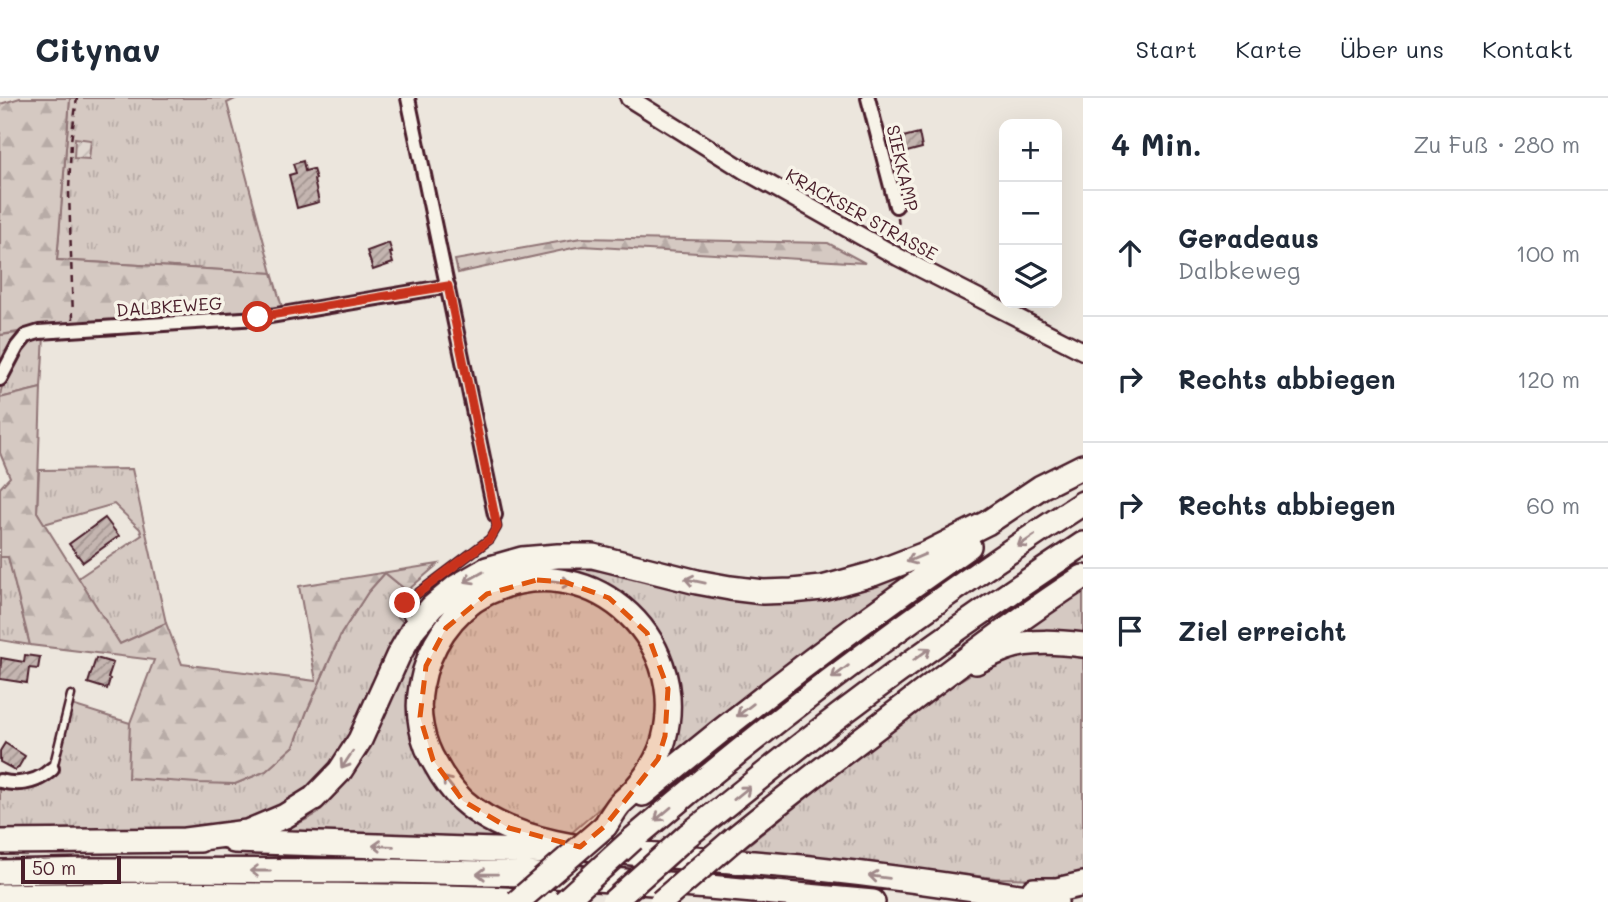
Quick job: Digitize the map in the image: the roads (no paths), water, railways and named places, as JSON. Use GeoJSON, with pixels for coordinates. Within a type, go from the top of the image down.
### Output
{"type":"FeatureCollection","features":[{"type":"Feature","properties":{"kind":"highway"},"geometry":{"type":"LineString","coordinates":[[186,840],[247,832],[285,816],[314,798],[340,771],[360,740],[398,656],[414,628],[432,607],[456,587],[487,569],[522,559],[593,556],[698,582],[763,592],[822,588],[901,565],[953,541],[987,523],[1041,487],[1083,467]]}},
{"type":"Feature","properties":{"kind":"highway"},"geometry":{"type":"LineString","coordinates":[[517,902],[727,725],[876,612],[1083,467]]}},
{"type":"Feature","properties":{"kind":"highway"},"geometry":{"type":"LineString","coordinates":[[0,896],[388,895],[563,902],[640,847],[740,750],[853,663],[967,580],[1083,503]]}},
{"type":"Feature","properties":{"kind":"highway"},"geometry":{"type":"LineString","coordinates":[[613,902],[688,835],[882,683],[1083,544]]}},
{"type":"Feature","properties":{"kind":"highway"},"geometry":{"type":"LineString","coordinates":[[661,902],[803,783],[1022,617],[1083,577]]}},
{"type":"Feature","properties":{"kind":"highway"},"geometry":{"type":"LineString","coordinates":[[605,826],[658,759],[665,736],[668,689],[662,665],[647,633],[628,612],[609,598],[565,582],[537,580],[513,584],[487,594],[463,610],[446,628],[426,666],[420,690],[420,717],[424,740],[446,782],[463,801],[485,816],[537,839],[573,846],[640,847]]}},
{"type":"Feature","properties":{"kind":"highway"},"geometry":{"type":"LineString","coordinates":[[939,680],[1007,648],[1046,642],[1083,645]]}},
{"type":"Feature","properties":{"kind":"highway"},"geometry":{"type":"LineString","coordinates":[[0,842],[186,840],[640,847],[971,888],[1056,902]]}},
{"type":"Feature","properties":{"kind":"highway"},"geometry":{"type":"LineString","coordinates":[[0,872],[376,871],[525,874],[873,902]]}},
{"type":"Feature","properties":{"kind":"highway"},"geometry":{"type":"LineString","coordinates":[[971,888],[1057,890],[1083,884]]}},
{"type":"Feature","properties":{"kind":"street"},"geometry":{"type":"LineString","coordinates":[[408,98],[495,514]]}},
{"type":"Feature","properties":{"kind":"street","name":"KRACKSER STRASSE"},"geometry":{"type":"LineString","coordinates":[[629,98],[744,170],[898,257],[1083,351]]}},
{"type":"Feature","properties":{"kind":"street","name":"SIEKKAMP"},"geometry":{"type":"LineString","coordinates":[[868,98],[897,206]]}},
{"type":"Feature","properties":{"kind":"street","name":"DALBKEWEG"},"geometry":{"type":"LineString","coordinates":[[0,379],[26,336],[39,332],[258,317],[448,286]]}},
{"type":"Feature","properties":{"kind":"street"},"geometry":{"type":"LineString","coordinates":[[0,781],[36,781],[52,769]]}},
{"type":"Feature","properties":{"kind":"lane"},"geometry":{"type":"LineString","coordinates":[[414,628],[405,612],[405,603],[490,539],[497,527],[495,514]]}},
{"type":"Feature","properties":{"kind":"lane"},"geometry":{"type":"LineString","coordinates":[[52,769],[71,695]]}}]}
